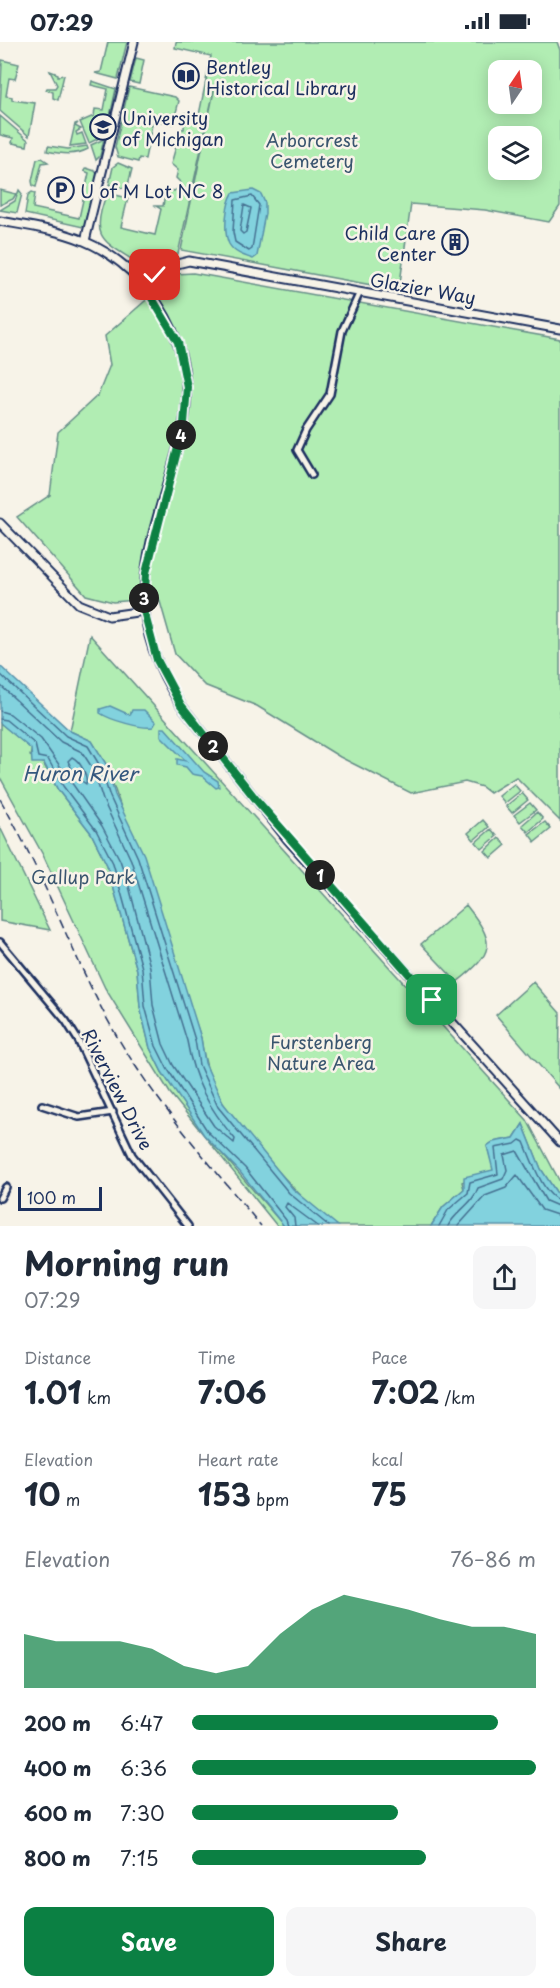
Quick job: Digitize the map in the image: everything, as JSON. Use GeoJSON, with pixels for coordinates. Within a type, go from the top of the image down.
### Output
{"type":"FeatureCollection","features":[{"type":"Feature","properties":{"kind":"main road"},"geometry":{"type":"LineString","coordinates":[[85,241],[134,42]]}},
{"type":"Feature","properties":{"kind":"main road"},"geometry":{"type":"LineString","coordinates":[[0,221],[52,231],[85,241],[118,261],[143,283],[178,342],[187,387],[184,424],[150,546],[144,611],[157,660],[181,705],[288,840],[560,1142]]}},
{"type":"Feature","properties":{"kind":"main road","name":"Glazier Way"},"geometry":{"type":"LineString","coordinates":[[143,283],[169,266],[189,261],[560,329]]}},
{"type":"Feature","properties":{"kind":"main road"},"geometry":{"type":"LineString","coordinates":[[0,523],[79,604],[109,616],[144,611]]}},
{"type":"Feature","properties":{"kind":"street"},"geometry":{"type":"LineString","coordinates":[[312,475],[297,450],[306,430],[330,394],[342,331],[360,292]]}},
{"type":"Feature","properties":{"kind":"street","name":"Riverview Drive"},"geometry":{"type":"LineString","coordinates":[[0,942],[66,1021],[113,1112],[132,1155],[188,1226]]}},
{"type":"Feature","properties":{"kind":"street"},"geometry":{"type":"LineString","coordinates":[[42,1105],[79,1117],[113,1112]]}},
{"type":"Feature","properties":{"kind":"street"},"geometry":{"type":"LineString","coordinates":[[0,1198],[6,1187]]}},
{"type":"Feature","properties":{"kind":"green space"},"geometry":{"type":"Polygon","coordinates":[[[108,42],[127,42],[118,79],[95,73],[101,72],[108,42]]]}},
{"type":"Feature","properties":{"kind":"green space","name":"Arborcrest Cemetery"},"geometry":{"type":"Polygon","coordinates":[[[176,42],[557,42],[560,50],[560,206],[549,222],[485,210],[411,204],[399,290],[181,250],[216,81],[178,254],[155,264],[142,266],[110,245],[100,231],[99,221],[107,193],[128,198],[121,227],[155,235],[161,209],[156,206],[163,206],[166,189],[174,191],[180,187],[180,182],[176,178],[178,170],[171,164],[181,129],[184,129],[185,113],[199,115],[211,56],[175,48],[176,42]]]}},
{"type":"Feature","properties":{"kind":"green space"},"geometry":{"type":"Polygon","coordinates":[[[136,58],[144,60],[139,84],[130,82],[136,58]]]}},
{"type":"Feature","properties":{"kind":"green space"},"geometry":{"type":"Polygon","coordinates":[[[2,60],[19,64],[15,79],[9,78],[6,96],[12,97],[12,100],[35,103],[29,136],[0,111],[2,60]]]}},
{"type":"Feature","properties":{"kind":"green space"},"geometry":{"type":"Polygon","coordinates":[[[50,71],[58,76],[64,75],[58,100],[53,98],[53,92],[46,90],[55,88],[57,85],[50,71]]]}},
{"type":"Feature","properties":{"kind":"green space"},"geometry":{"type":"Polygon","coordinates":[[[92,81],[116,89],[106,135],[89,143],[80,122],[94,116],[95,109],[104,110],[108,89],[91,85],[92,81]]]}},
{"type":"Feature","properties":{"kind":"green space"},"geometry":{"type":"Polygon","coordinates":[[[129,87],[175,97],[179,101],[173,124],[153,120],[145,159],[139,158],[138,162],[118,157],[115,147],[129,87]]]}},
{"type":"Feature","properties":{"kind":"green space"},"geometry":{"type":"Polygon","coordinates":[[[0,116],[28,140],[27,146],[12,143],[13,138],[0,135],[0,116]]]}},
{"type":"Feature","properties":{"kind":"green space"},"geometry":{"type":"Polygon","coordinates":[[[78,123],[75,126],[81,129],[76,132],[77,135],[82,133],[86,144],[70,146],[75,124],[78,123]]]}},
{"type":"Feature","properties":{"kind":"green space"},"geometry":{"type":"Polygon","coordinates":[[[104,139],[100,156],[96,160],[91,145],[104,139]]]}},
{"type":"Feature","properties":{"kind":"green space"},"geometry":{"type":"Polygon","coordinates":[[[48,146],[68,149],[87,146],[88,149],[73,154],[63,154],[47,151],[48,146]]]}},
{"type":"Feature","properties":{"kind":"green space"},"geometry":{"type":"Polygon","coordinates":[[[42,158],[48,162],[42,163],[36,187],[33,186],[32,181],[37,159],[42,158]]]}},
{"type":"Feature","properties":{"kind":"green space"},"geometry":{"type":"Polygon","coordinates":[[[118,163],[132,169],[127,189],[109,185],[113,167],[118,163]]]}},
{"type":"Feature","properties":{"kind":"green space"},"geometry":{"type":"Polygon","coordinates":[[[86,168],[95,171],[98,175],[87,224],[83,227],[25,214],[28,195],[32,192],[35,193],[33,208],[79,218],[89,173],[84,171],[86,168]]]}},
{"type":"Feature","properties":{"kind":"green space"},"geometry":{"type":"Polygon","coordinates":[[[0,190],[16,194],[13,199],[0,205],[0,190]]]}},
{"type":"Feature","properties":{"kind":"green space"},"geometry":{"type":"Polygon","coordinates":[[[19,190],[22,194],[17,213],[0,210],[15,201],[19,190]]]}},
{"type":"Feature","properties":{"kind":"green space"},"geometry":{"type":"Polygon","coordinates":[[[193,273],[560,339],[560,821],[516,777],[490,793],[482,787],[465,782],[411,793],[340,757],[257,706],[204,685],[175,654],[159,598],[113,602],[86,595],[17,517],[50,495],[58,432],[98,395],[110,365],[105,336],[176,274],[193,273]]]}},
{"type":"Feature","properties":{"kind":"green space","name":"Furstenberg Nature Area"},"geometry":{"type":"Polygon","coordinates":[[[90,635],[527,1120],[560,1182],[560,1198],[541,1169],[523,1124],[514,1138],[493,1142],[487,1146],[494,1170],[462,1182],[464,1189],[443,1207],[431,1226],[339,1226],[314,1208],[260,1151],[223,1103],[212,1080],[201,1038],[106,764],[92,741],[70,731],[90,635]]]}},
{"type":"Feature","properties":{"kind":"green space","name":"Gallup Park"},"geometry":{"type":"Polygon","coordinates":[[[0,723],[32,749],[30,756],[43,763],[58,790],[91,833],[107,865],[137,970],[140,1007],[150,1048],[162,1072],[205,1134],[284,1226],[277,1226],[170,1093],[105,988],[43,855],[0,777],[0,723]]]}},
{"type":"Feature","properties":{"kind":"green space"},"geometry":{"type":"Polygon","coordinates":[[[514,784],[520,791],[505,803],[499,796],[514,784]]]}},
{"type":"Feature","properties":{"kind":"green space"},"geometry":{"type":"Polygon","coordinates":[[[522,793],[528,800],[512,813],[506,806],[522,793]]]}},
{"type":"Feature","properties":{"kind":"green space"},"geometry":{"type":"Polygon","coordinates":[[[530,803],[536,810],[520,822],[514,815],[530,803]]]}},
{"type":"Feature","properties":{"kind":"green space"},"geometry":{"type":"Polygon","coordinates":[[[537,812],[543,819],[528,832],[522,825],[537,812]]]}},
{"type":"Feature","properties":{"kind":"green space"},"geometry":{"type":"Polygon","coordinates":[[[483,820],[489,827],[474,840],[468,833],[483,820]]]}},
{"type":"Feature","properties":{"kind":"green space"},"geometry":{"type":"Polygon","coordinates":[[[545,822],[551,829],[535,842],[529,834],[545,822]]]}},
{"type":"Feature","properties":{"kind":"green space"},"geometry":{"type":"Polygon","coordinates":[[[0,827],[50,930],[0,921],[0,827]]]}},
{"type":"Feature","properties":{"kind":"green space"},"geometry":{"type":"Polygon","coordinates":[[[491,829],[497,836],[482,849],[476,842],[491,829]]]}},
{"type":"Feature","properties":{"kind":"green space"},"geometry":{"type":"Polygon","coordinates":[[[499,838],[506,845],[491,858],[485,851],[499,838]]]}},
{"type":"Feature","properties":{"kind":"green space"},"geometry":{"type":"Polygon","coordinates":[[[466,905],[483,929],[487,947],[479,963],[457,982],[421,944],[466,905]]]}},
{"type":"Feature","properties":{"kind":"green space"},"geometry":{"type":"Polygon","coordinates":[[[533,982],[560,1013],[559,1088],[496,1015],[533,982]]]}},
{"type":"Feature","properties":{"kind":"water"},"geometry":{"type":"Polygon","coordinates":[[[253,190],[261,194],[265,203],[265,214],[257,256],[253,259],[240,254],[229,244],[226,218],[233,193],[253,190]]]}},
{"type":"Feature","properties":{"kind":"water","name":"Huron River"},"geometry":{"type":"Polygon","coordinates":[[[0,666],[70,731],[92,741],[106,764],[115,795],[144,855],[201,1038],[205,1063],[223,1103],[293,1189],[338,1226],[284,1226],[240,1172],[204,1135],[162,1072],[150,1048],[140,1007],[137,970],[107,865],[91,833],[58,790],[44,763],[32,763],[31,749],[0,723],[0,666]]]}},
{"type":"Feature","properties":{"kind":"water"},"geometry":{"type":"Polygon","coordinates":[[[110,706],[130,715],[132,710],[144,710],[156,722],[153,727],[141,727],[100,713],[100,709],[110,706]]]}},
{"type":"Feature","properties":{"kind":"water"},"geometry":{"type":"Polygon","coordinates":[[[161,728],[165,728],[204,772],[218,781],[219,787],[216,788],[202,776],[192,774],[186,767],[177,765],[177,759],[186,761],[161,736],[161,728]]]}},
{"type":"Feature","properties":{"kind":"water"},"geometry":{"type":"Polygon","coordinates":[[[523,1124],[541,1169],[560,1198],[560,1226],[431,1226],[443,1207],[464,1189],[464,1177],[493,1170],[487,1146],[493,1142],[514,1138],[523,1124]]]}},
{"type":"Feature","properties":{"kind":"railway"},"geometry":{"type":"LineString","coordinates":[[0,799],[29,852],[92,990],[122,1045],[178,1125],[261,1226]]}},
{"type":"Feature","properties":{"kind":"place","name":"Bentley Historical Library"},"geometry":{"type":"Point","coordinates":[186,76]}},
{"type":"Feature","properties":{"kind":"place","name":"University of Michigan"},"geometry":{"type":"Point","coordinates":[103,127]}},
{"type":"Feature","properties":{"kind":"place","name":"U of M Lot NC 8"},"geometry":{"type":"Point","coordinates":[61,190]}},
{"type":"Feature","properties":{"kind":"place","name":"Child Care Center"},"geometry":{"type":"Point","coordinates":[455,242]}},
{"type":"Feature","properties":{"kind":"route"},"geometry":{"type":"LineString","coordinates":[[155,275],[143,283],[178,342],[185,365],[187,387],[184,424],[150,546],[146,573],[144,611],[157,660],[167,684],[181,705],[288,840],[432,1000]]}}]}
